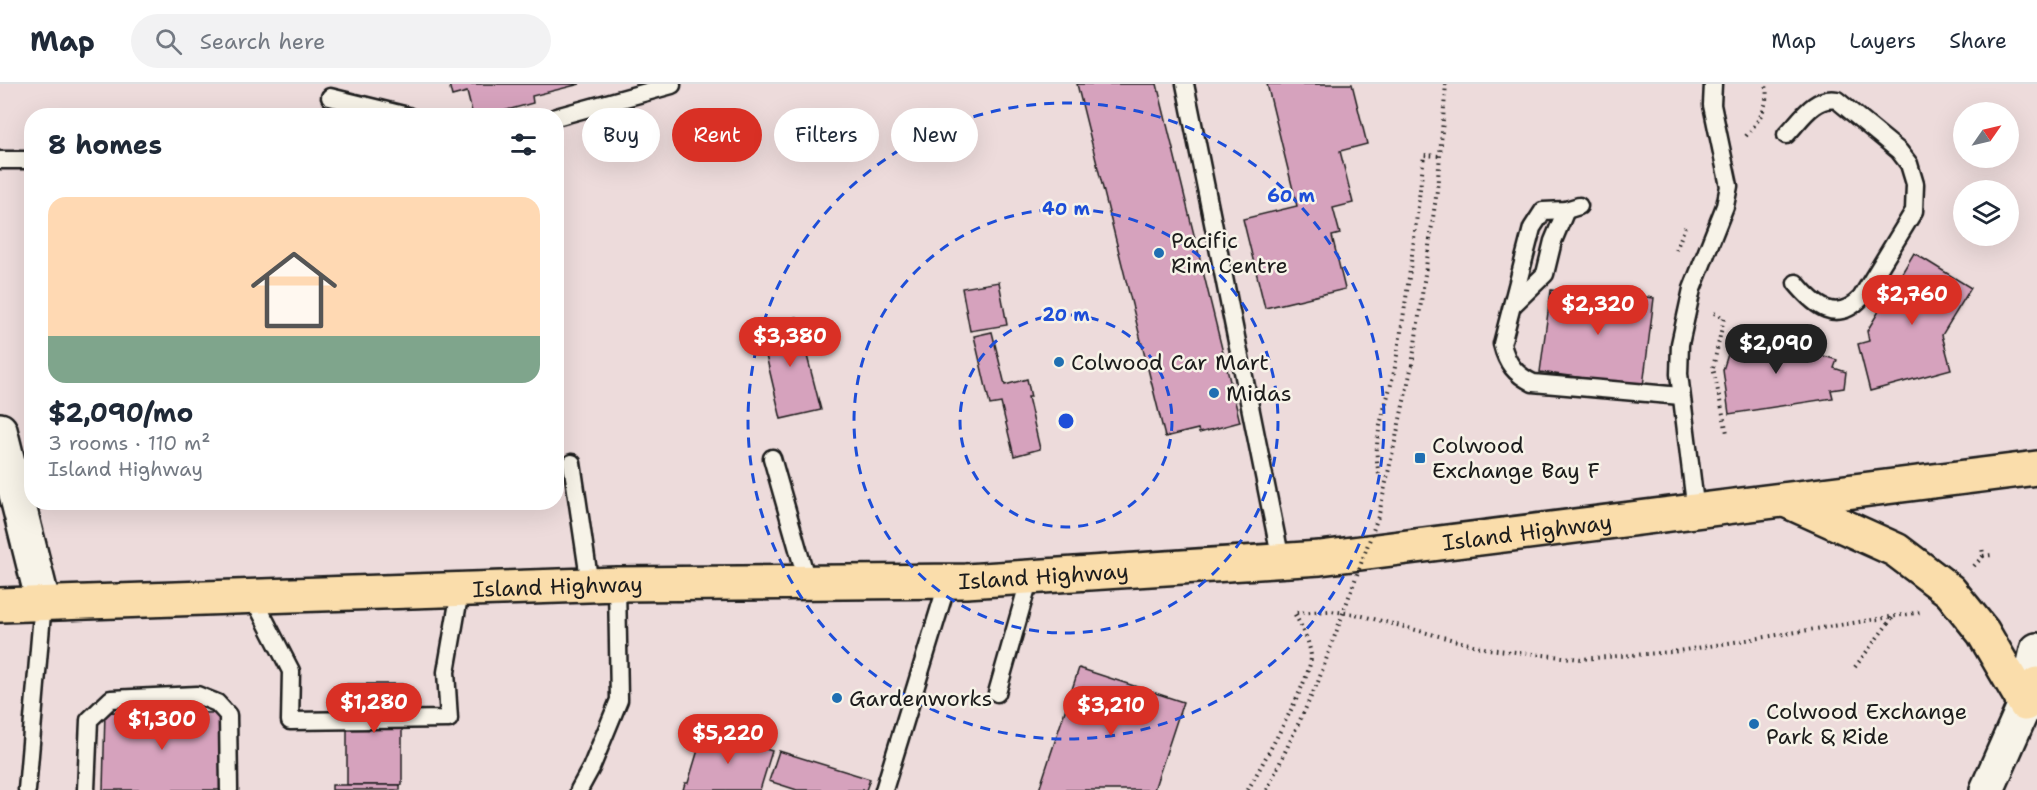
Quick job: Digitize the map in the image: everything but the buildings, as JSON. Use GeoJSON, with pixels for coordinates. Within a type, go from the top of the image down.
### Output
{"type":"FeatureCollection","features":[{"type":"Feature","properties":{"kind":"main road","name":"Island Highway"},"geometry":{"type":"LineString","coordinates":[[0,605],[43,602],[254,599],[604,584],[948,581],[1362,555],[2037,468]]}},
{"type":"Feature","properties":{"kind":"main road"},"geometry":{"type":"LineString","coordinates":[[1785,500],[1896,550],[1950,591],[2031,694]]}},
{"type":"Feature","properties":{"kind":"street"},"geometry":{"type":"LineString","coordinates":[[0,430],[43,602]]}},
{"type":"Feature","properties":{"kind":"street"},"geometry":{"type":"LineString","coordinates":[[1988,790],[2031,694],[2037,650]]}},
{"type":"Feature","properties":{"kind":"lane"},"geometry":{"type":"LineString","coordinates":[[1185,84],[1281,560]]}},
{"type":"Feature","properties":{"kind":"lane"},"geometry":{"type":"LineString","coordinates":[[1696,512],[1681,396],[1680,344],[1684,315],[1692,289],[1725,206],[1729,186],[1712,105],[1713,84]]}},
{"type":"Feature","properties":{"kind":"lane"},"geometry":{"type":"LineString","coordinates":[[564,115],[672,85]]}},
{"type":"Feature","properties":{"kind":"lane"},"geometry":{"type":"LineString","coordinates":[[330,97],[375,108]]}},
{"type":"Feature","properties":{"kind":"lane"},"geometry":{"type":"LineString","coordinates":[[1786,135],[1818,101],[1828,98],[1837,100],[1899,151],[1909,164],[1915,184],[1914,211],[1861,298],[1852,308],[1845,312],[1834,312],[1810,299],[1796,283]]}},
{"type":"Feature","properties":{"kind":"lane"},"geometry":{"type":"LineString","coordinates":[[0,160],[24,160]]}},
{"type":"Feature","properties":{"kind":"lane"},"geometry":{"type":"LineString","coordinates":[[1513,305],[1545,274],[1553,240],[1572,208],[1543,211],[1532,228],[1502,344],[1506,359],[1518,376],[1533,383],[1681,396]]}},
{"type":"Feature","properties":{"kind":"lane"},"geometry":{"type":"LineString","coordinates":[[772,458],[807,581]]}},
{"type":"Feature","properties":{"kind":"lane"},"geometry":{"type":"LineString","coordinates":[[572,464],[604,584],[619,700],[591,768],[579,790]]}},
{"type":"Feature","properties":{"kind":"lane"},"geometry":{"type":"LineString","coordinates":[[997,693],[1030,577]]}},
{"type":"Feature","properties":{"kind":"lane"},"geometry":{"type":"LineString","coordinates":[[884,790],[948,581]]}},
{"type":"Feature","properties":{"kind":"lane"},"geometry":{"type":"LineString","coordinates":[[254,599],[291,671],[290,721],[448,719],[446,672],[460,591]]}},
{"type":"Feature","properties":{"kind":"lane"},"geometry":{"type":"LineString","coordinates":[[27,790],[43,602]]}},
{"type":"Feature","properties":{"kind":"lane"},"geometry":{"type":"LineString","coordinates":[[86,790],[89,720],[111,699],[197,695],[217,703],[228,715],[229,790]]}},
{"type":"Feature","properties":{"kind":"path"},"geometry":{"type":"LineString","coordinates":[[1267,790],[1318,682],[1379,514],[1412,365],[1440,156],[1446,84]]}},
{"type":"Feature","properties":{"kind":"path"},"geometry":{"type":"LineString","coordinates":[[1379,474],[1375,457],[1376,437],[1394,374],[1403,322],[1424,155],[1440,156]]}},
{"type":"Feature","properties":{"kind":"path"},"geometry":{"type":"LineString","coordinates":[[1982,546],[1983,556]]}},
{"type":"Feature","properties":{"kind":"path"},"geometry":{"type":"LineString","coordinates":[[1972,568],[1983,556],[1992,555]]}},
{"type":"Feature","properties":{"kind":"path"},"geometry":{"type":"LineString","coordinates":[[1248,790],[1304,680],[1311,658],[1307,636],[1294,613],[1330,611],[1355,614],[1488,649],[1581,659],[1672,652],[1930,610]]}},
{"type":"Feature","properties":{"kind":"path"},"geometry":{"type":"LineString","coordinates":[[1855,667],[1893,617]]}},
{"type":"Feature","properties":{"kind":"place","name":"Pacific Rim Centre"},"geometry":{"type":"Point","coordinates":[1159,253]}},
{"type":"Feature","properties":{"kind":"place","name":"Colwood Car Mart"},"geometry":{"type":"Point","coordinates":[1059,362]}},
{"type":"Feature","properties":{"kind":"place","name":"Midas"},"geometry":{"type":"Point","coordinates":[1214,393]}},
{"type":"Feature","properties":{"kind":"place","name":"Colwood Exchange Bay F"},"geometry":{"type":"Point","coordinates":[1420,458]}},
{"type":"Feature","properties":{"kind":"place","name":"Gardenworks"},"geometry":{"type":"Point","coordinates":[837,698]}},
{"type":"Feature","properties":{"kind":"place","name":"Colwood Exchange Park & Ride"},"geometry":{"type":"Point","coordinates":[1754,724]}}]}
